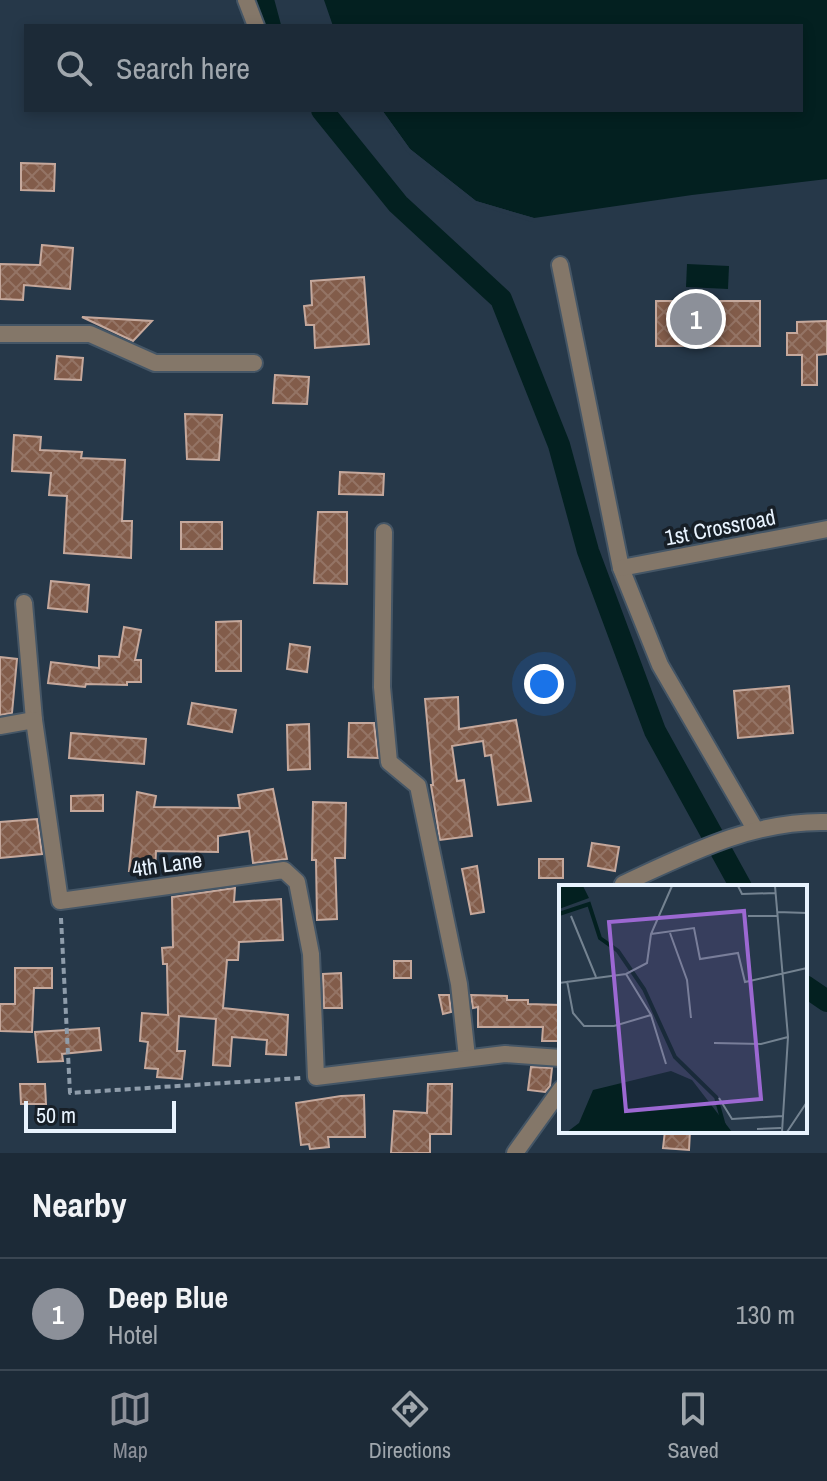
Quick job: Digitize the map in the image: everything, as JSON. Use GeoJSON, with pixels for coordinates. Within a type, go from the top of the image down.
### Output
{"type":"FeatureCollection","features":[{"type":"Feature","properties":{"kind":"street"},"geometry":{"type":"LineString","coordinates":[[246,0],[255,24]]}},
{"type":"Feature","properties":{"kind":"street"},"geometry":{"type":"LineString","coordinates":[[560,265],[621,568],[660,665],[755,829]]}},
{"type":"Feature","properties":{"kind":"street"},"geometry":{"type":"LineString","coordinates":[[0,334],[90,334],[155,363],[254,363]]}},
{"type":"Feature","properties":{"kind":"street","name":"1st Crossroad"},"geometry":{"type":"LineString","coordinates":[[621,568],[827,529]]}},
{"type":"Feature","properties":{"kind":"street"},"geometry":{"type":"LineString","coordinates":[[384,532],[382,687],[389,762],[418,786],[459,984],[467,1057]]}},
{"type":"Feature","properties":{"kind":"street"},"geometry":{"type":"LineString","coordinates":[[24,603],[34,720],[60,901]]}},
{"type":"Feature","properties":{"kind":"street"},"geometry":{"type":"LineString","coordinates":[[0,726],[34,720]]}},
{"type":"Feature","properties":{"kind":"street"},"geometry":{"type":"LineString","coordinates":[[623,885],[703,846],[755,829],[827,822]]}},
{"type":"Feature","properties":{"kind":"street","name":"4th Lane"},"geometry":{"type":"LineString","coordinates":[[60,901],[284,870],[297,882],[311,954],[316,1077]]}},
{"type":"Feature","properties":{"kind":"street"},"geometry":{"type":"LineString","coordinates":[[316,1077],[505,1054],[559,1058]]}},
{"type":"Feature","properties":{"kind":"street"},"geometry":{"type":"LineString","coordinates":[[515,1153],[559,1092]]}},
{"type":"Feature","properties":{"kind":"path"},"geometry":{"type":"LineString","coordinates":[[60,901],[70,1093],[316,1077]]}},
{"type":"Feature","properties":{"kind":"shaded area"},"geometry":{"type":"Polygon","coordinates":[[[324,0],[827,0],[827,179],[534,218],[476,201],[410,149],[383,112],[803,112],[803,24],[332,24],[324,0]]]}},
{"type":"Feature","properties":{"kind":"shaded area"},"geometry":{"type":"Polygon","coordinates":[[[687,264],[729,266],[728,289],[686,287],[687,264]]]}},
{"type":"Feature","properties":{"kind":"pier"},"geometry":{"type":"Polygon","coordinates":[[[379,112],[383,112],[410,149],[476,201],[534,218],[532,222],[474,204],[407,152],[379,112]]]}},
{"type":"Feature","properties":{"kind":"building"},"geometry":{"type":"Polygon","coordinates":[[[21,163],[55,164],[54,191],[21,190],[21,163]]]}},
{"type":"Feature","properties":{"kind":"building"},"geometry":{"type":"Polygon","coordinates":[[[42,245],[73,248],[70,289],[24,285],[23,300],[0,299],[0,264],[40,265],[42,245]]]}},
{"type":"Feature","properties":{"kind":"building"},"geometry":{"type":"Polygon","coordinates":[[[364,277],[369,344],[315,348],[314,325],[306,325],[304,306],[312,305],[311,281],[364,277]]]}},
{"type":"Feature","properties":{"kind":"building"},"geometry":{"type":"Polygon","coordinates":[[[656,301],[760,301],[760,346],[656,346],[656,301]]]}},
{"type":"Feature","properties":{"kind":"building"},"geometry":{"type":"Polygon","coordinates":[[[82,317],[152,321],[133,341],[82,317]]]}},
{"type":"Feature","properties":{"kind":"building"},"geometry":{"type":"Polygon","coordinates":[[[827,321],[827,354],[817,355],[817,385],[802,385],[802,355],[787,355],[787,333],[797,333],[797,322],[827,321]]]}},
{"type":"Feature","properties":{"kind":"building"},"geometry":{"type":"Polygon","coordinates":[[[57,356],[83,358],[81,380],[55,379],[57,356]]]}},
{"type":"Feature","properties":{"kind":"building"},"geometry":{"type":"Polygon","coordinates":[[[275,375],[309,377],[307,404],[273,403],[275,375]]]}},
{"type":"Feature","properties":{"kind":"building"},"geometry":{"type":"Polygon","coordinates":[[[185,414],[222,415],[219,460],[187,459],[185,414]]]}},
{"type":"Feature","properties":{"kind":"building"},"geometry":{"type":"Polygon","coordinates":[[[14,435],[41,437],[40,450],[82,452],[81,458],[125,460],[122,521],[132,521],[131,558],[64,553],[67,496],[49,495],[51,473],[12,471],[14,435]]]}},
{"type":"Feature","properties":{"kind":"building"},"geometry":{"type":"Polygon","coordinates":[[[340,472],[384,474],[383,495],[339,494],[340,472]]]}},
{"type":"Feature","properties":{"kind":"building"},"geometry":{"type":"Polygon","coordinates":[[[318,512],[347,512],[347,584],[314,583],[318,512]]]}},
{"type":"Feature","properties":{"kind":"building"},"geometry":{"type":"Polygon","coordinates":[[[181,522],[222,522],[222,549],[181,549],[181,522]]]}},
{"type":"Feature","properties":{"kind":"building"},"geometry":{"type":"Polygon","coordinates":[[[51,581],[89,585],[87,612],[48,608],[51,581]]]}},
{"type":"Feature","properties":{"kind":"building"},"geometry":{"type":"Polygon","coordinates":[[[241,621],[241,671],[216,671],[216,622],[241,621]]]}},
{"type":"Feature","properties":{"kind":"building"},"geometry":{"type":"Polygon","coordinates":[[[124,627],[141,630],[135,660],[141,660],[141,682],[127,682],[127,685],[86,684],[85,687],[48,683],[51,662],[99,668],[99,656],[119,657],[124,627]]]}},
{"type":"Feature","properties":{"kind":"building"},"geometry":{"type":"Polygon","coordinates":[[[290,644],[310,647],[307,672],[287,669],[290,644]]]}},
{"type":"Feature","properties":{"kind":"building"},"geometry":{"type":"Polygon","coordinates":[[[0,657],[17,659],[12,713],[0,715],[0,657]]]}},
{"type":"Feature","properties":{"kind":"building"},"geometry":{"type":"Polygon","coordinates":[[[789,686],[793,733],[738,738],[734,691],[789,686]]]}},
{"type":"Feature","properties":{"kind":"building"},"geometry":{"type":"Polygon","coordinates":[[[458,697],[459,729],[516,720],[531,801],[498,805],[491,755],[485,756],[483,741],[452,746],[457,781],[464,780],[472,836],[440,840],[431,785],[425,699],[458,697]]]}},
{"type":"Feature","properties":{"kind":"building"},"geometry":{"type":"Polygon","coordinates":[[[192,703],[236,710],[232,732],[188,724],[192,703]]]}},
{"type":"Feature","properties":{"kind":"building"},"geometry":{"type":"Polygon","coordinates":[[[349,723],[374,723],[378,758],[348,757],[349,723]]]}},
{"type":"Feature","properties":{"kind":"building"},"geometry":{"type":"Polygon","coordinates":[[[309,724],[310,769],[288,770],[287,725],[309,724]]]}},
{"type":"Feature","properties":{"kind":"building"},"geometry":{"type":"Polygon","coordinates":[[[71,733],[146,739],[144,764],[69,758],[71,733]]]}},
{"type":"Feature","properties":{"kind":"building"},"geometry":{"type":"Polygon","coordinates":[[[273,789],[287,859],[253,863],[249,831],[218,836],[218,852],[156,851],[155,872],[129,871],[137,792],[156,796],[154,807],[240,808],[238,795],[273,789]]]}},
{"type":"Feature","properties":{"kind":"building"},"geometry":{"type":"Polygon","coordinates":[[[103,795],[103,811],[71,811],[71,796],[103,795]]]}},
{"type":"Feature","properties":{"kind":"building"},"geometry":{"type":"Polygon","coordinates":[[[313,802],[346,803],[345,858],[335,858],[337,919],[317,920],[316,860],[312,860],[313,802]]]}},
{"type":"Feature","properties":{"kind":"building"},"geometry":{"type":"Polygon","coordinates":[[[37,819],[42,854],[0,858],[0,822],[37,819]]]}},
{"type":"Feature","properties":{"kind":"building"},"geometry":{"type":"Polygon","coordinates":[[[592,843],[619,847],[615,871],[588,866],[592,843]]]}},
{"type":"Feature","properties":{"kind":"building"},"geometry":{"type":"Polygon","coordinates":[[[539,859],[563,859],[563,878],[539,878],[539,859]]]}},
{"type":"Feature","properties":{"kind":"building"},"geometry":{"type":"Polygon","coordinates":[[[477,866],[484,912],[471,914],[462,869],[477,866]]]}},
{"type":"Feature","properties":{"kind":"building"},"geometry":{"type":"Polygon","coordinates":[[[235,888],[234,902],[281,899],[283,940],[239,942],[238,960],[227,960],[223,1008],[288,1015],[286,1055],[266,1054],[267,1040],[232,1037],[230,1066],[213,1065],[216,1019],[179,1016],[177,1051],[185,1051],[182,1079],[157,1077],[158,1069],[145,1068],[148,1042],[140,1041],[142,1013],[168,1015],[167,964],[163,964],[162,948],[173,947],[172,897],[235,888]]]}},
{"type":"Feature","properties":{"kind":"building"},"geometry":{"type":"Polygon","coordinates":[[[394,961],[411,961],[411,978],[394,978],[394,961]]]}},
{"type":"Feature","properties":{"kind":"building"},"geometry":{"type":"Polygon","coordinates":[[[15,968],[52,968],[52,988],[34,988],[32,1032],[0,1031],[0,1004],[15,1004],[15,968]]]}},
{"type":"Feature","properties":{"kind":"building"},"geometry":{"type":"Polygon","coordinates":[[[341,973],[342,1008],[324,1008],[323,974],[341,973]]]}},
{"type":"Feature","properties":{"kind":"building"},"geometry":{"type":"Polygon","coordinates":[[[439,995],[449,995],[451,1012],[443,1014],[439,995]]]}},
{"type":"Feature","properties":{"kind":"building"},"geometry":{"type":"Polygon","coordinates":[[[471,995],[507,996],[507,1000],[528,1000],[528,1004],[559,1005],[559,1041],[542,1041],[543,1027],[478,1027],[478,1007],[473,1008],[471,995]]]}},
{"type":"Feature","properties":{"kind":"building"},"geometry":{"type":"Polygon","coordinates":[[[99,1028],[101,1050],[62,1054],[63,1061],[38,1062],[35,1032],[99,1028]]]}},
{"type":"Feature","properties":{"kind":"building"},"geometry":{"type":"Polygon","coordinates":[[[531,1067],[552,1068],[550,1086],[545,1092],[528,1090],[531,1067]]]}},
{"type":"Feature","properties":{"kind":"building"},"geometry":{"type":"Polygon","coordinates":[[[20,1084],[45,1084],[46,1104],[21,1104],[20,1084]]]}},
{"type":"Feature","properties":{"kind":"building"},"geometry":{"type":"Polygon","coordinates":[[[428,1084],[452,1084],[451,1134],[430,1134],[430,1153],[391,1153],[394,1111],[427,1113],[428,1084]]]}},
{"type":"Feature","properties":{"kind":"building"},"geometry":{"type":"Polygon","coordinates":[[[364,1095],[365,1137],[328,1137],[329,1147],[310,1149],[309,1144],[301,1145],[296,1103],[364,1095]]]}},
{"type":"Feature","properties":{"kind":"building"},"geometry":{"type":"Polygon","coordinates":[[[665,1133],[690,1133],[689,1150],[663,1148],[665,1133]]]}},
{"type":"Feature","properties":{"kind":"waterway"},"geometry":{"type":"LineString","coordinates":[[263,0],[269,24]]}},
{"type":"Feature","properties":{"kind":"waterway"},"geometry":{"type":"LineString","coordinates":[[324,112],[398,204],[501,299],[559,445],[588,551],[655,731],[740,885]]}},
{"type":"Feature","properties":{"kind":"waterway"},"geometry":{"type":"LineString","coordinates":[[807,987],[827,1001]]}},
{"type":"Feature","properties":{"kind":"place","name":"Deep Blue"},"geometry":{"type":"Point","coordinates":[696,319]}}]}
